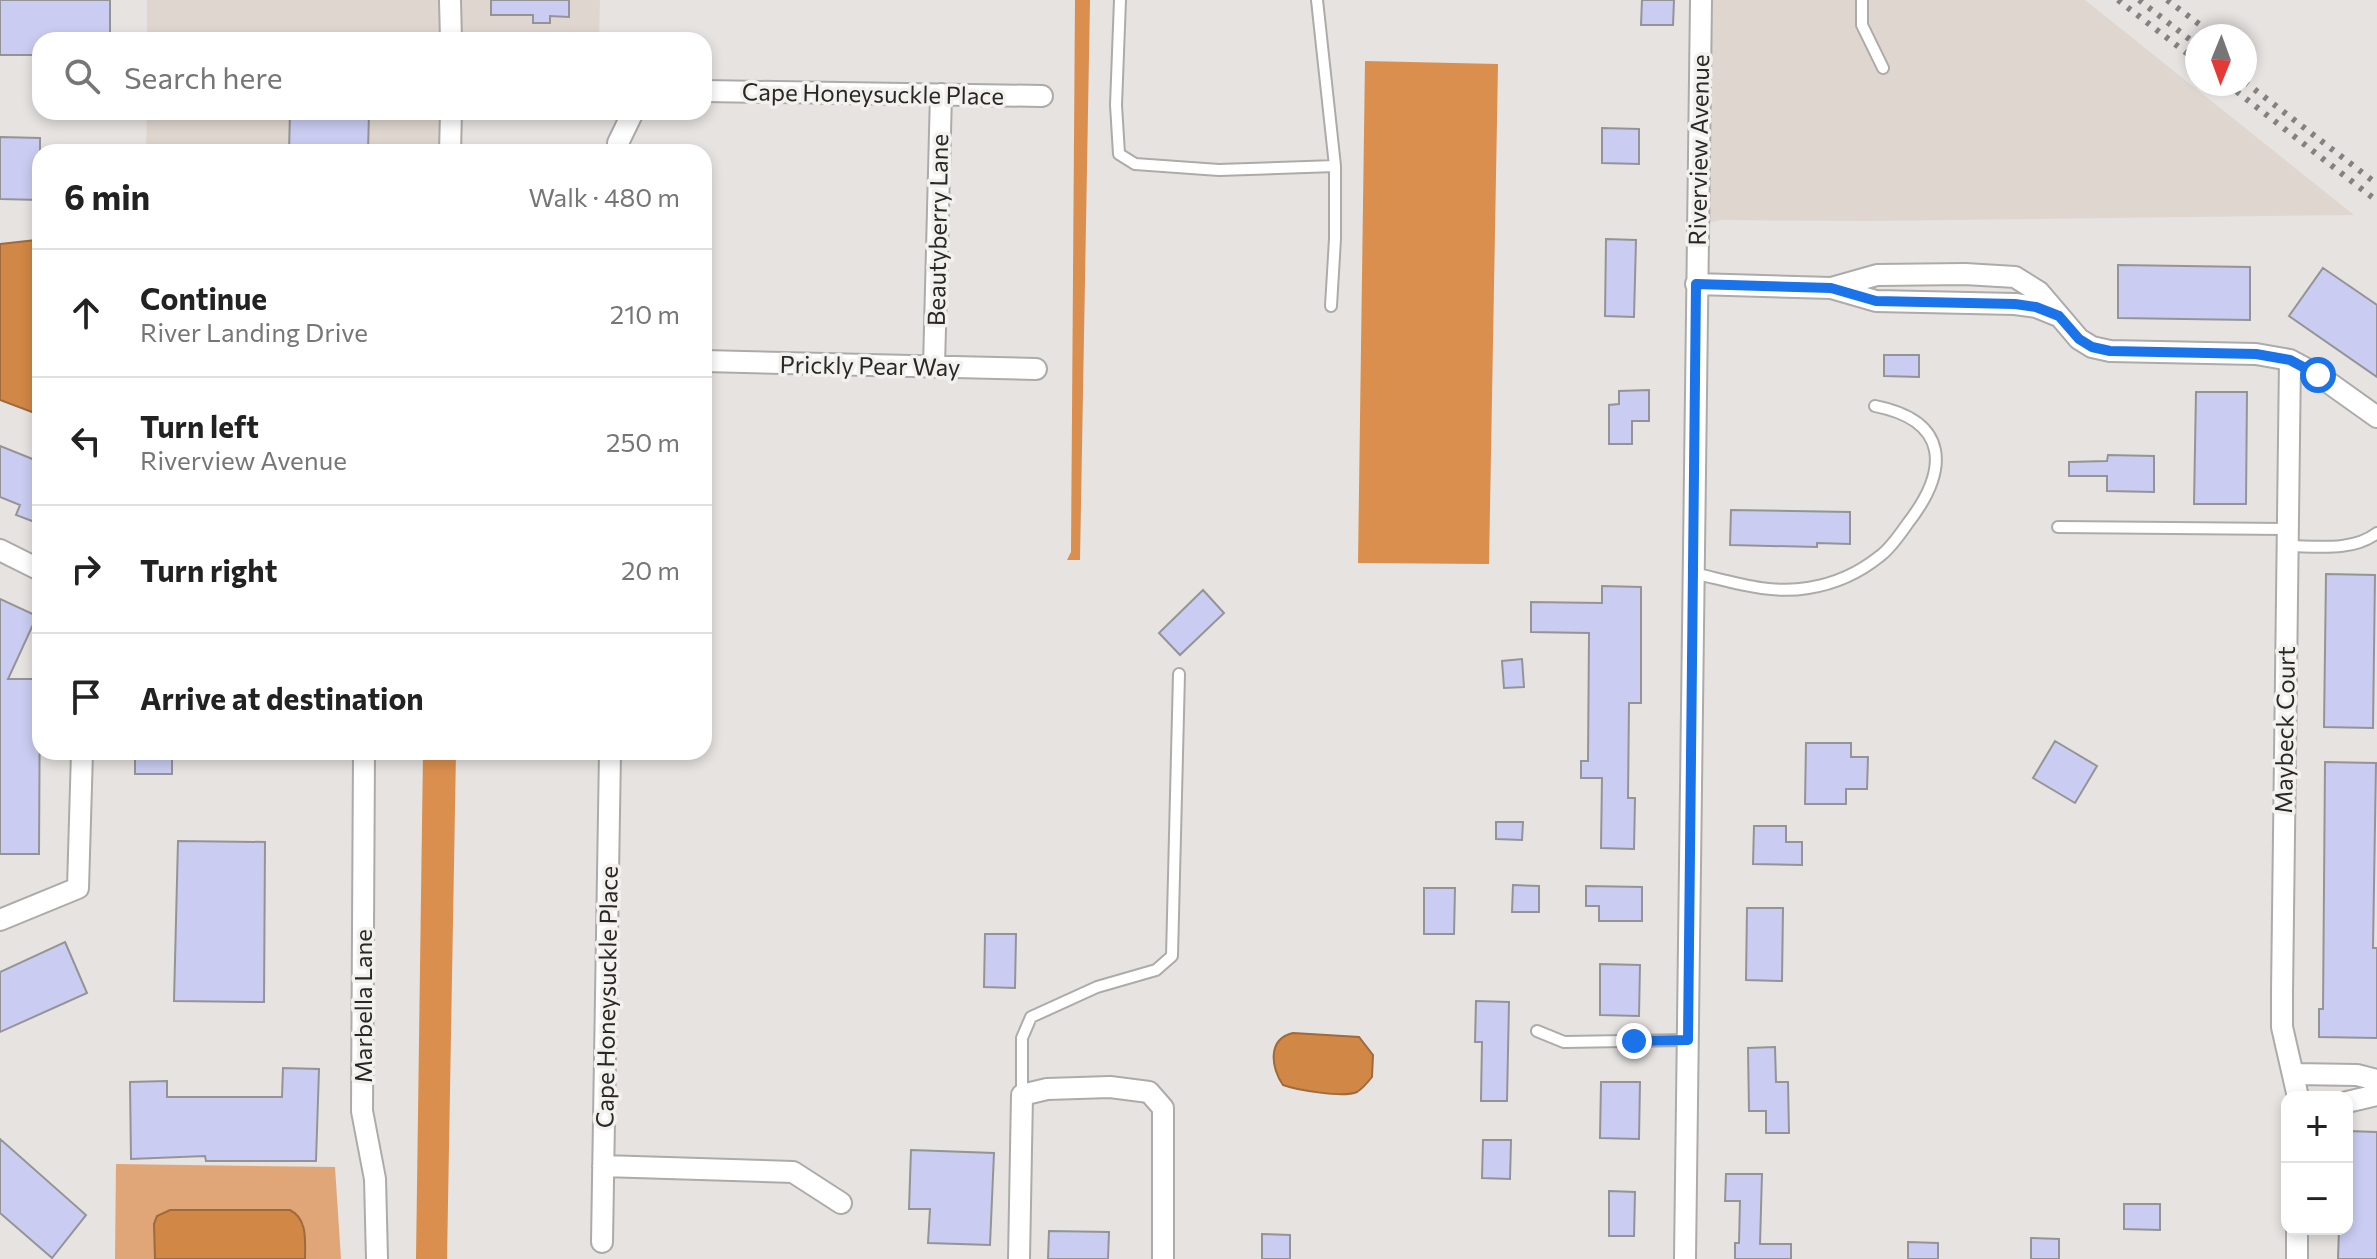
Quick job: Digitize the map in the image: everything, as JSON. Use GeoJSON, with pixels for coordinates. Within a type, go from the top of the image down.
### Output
{"type":"FeatureCollection","features":[{"type":"Feature","properties":{"kind":"street"},"geometry":{"type":"LineString","coordinates":[[450,0],[451,32]]}},
{"type":"Feature","properties":{"kind":"street","name":"Riverview Avenue"},"geometry":{"type":"LineString","coordinates":[[1685,1259],[1701,0]]}},
{"type":"Feature","properties":{"kind":"street","name":"Cape Honeysuckle Place"},"geometry":{"type":"LineString","coordinates":[[712,91],[1042,96]]}},
{"type":"Feature","properties":{"kind":"street","name":"Beautyberry Lane"},"geometry":{"type":"LineString","coordinates":[[934,366],[941,94]]}},
{"type":"Feature","properties":{"kind":"street"},"geometry":{"type":"LineString","coordinates":[[450,144],[451,120]]}},
{"type":"Feature","properties":{"kind":"street"},"geometry":{"type":"LineString","coordinates":[[618,144],[629,120]]}},
{"type":"Feature","properties":{"kind":"street"},"geometry":{"type":"LineString","coordinates":[[1965,274],[1965,304]]}},
{"type":"Feature","properties":{"kind":"street"},"geometry":{"type":"LineString","coordinates":[[1831,288],[1877,275],[2015,277],[2039,292],[2079,339],[2092,347],[2110,351],[2256,354],[2290,360],[2318,375],[2377,417]]}},
{"type":"Feature","properties":{"kind":"street"},"geometry":{"type":"LineString","coordinates":[[1696,284],[1831,288],[1876,301],[2015,304],[2036,307],[2059,316]]}},
{"type":"Feature","properties":{"kind":"street","name":"Maybeck Court"},"geometry":{"type":"LineString","coordinates":[[2290,360],[2282,1027],[2297,1091]]}},
{"type":"Feature","properties":{"kind":"street","name":"Prickly Pear Way"},"geometry":{"type":"LineString","coordinates":[[712,361],[1036,369]]}},
{"type":"Feature","properties":{"kind":"street"},"geometry":{"type":"LineString","coordinates":[[0,550],[32,566]]}},
{"type":"Feature","properties":{"kind":"street"},"geometry":{"type":"LineString","coordinates":[[0,920],[78,888],[82,760]]}},
{"type":"Feature","properties":{"kind":"street","name":"Marbella Lane"},"geometry":{"type":"LineString","coordinates":[[364,760],[362,1111],[375,1179],[377,1259]]}},
{"type":"Feature","properties":{"kind":"street","name":"Cape Honeysuckle Place"},"geometry":{"type":"LineString","coordinates":[[602,1242],[610,760]]}},
{"type":"Feature","properties":{"kind":"street"},"geometry":{"type":"LineString","coordinates":[[2294,1074],[2357,1075],[2377,1080]]}},
{"type":"Feature","properties":{"kind":"street"},"geometry":{"type":"LineString","coordinates":[[1019,1259],[1022,1095],[1047,1089],[1110,1087],[1149,1092],[1163,1108],[1163,1259]]}},
{"type":"Feature","properties":{"kind":"street"},"geometry":{"type":"LineString","coordinates":[[2353,1101],[2377,1095]]}},
{"type":"Feature","properties":{"kind":"street"},"geometry":{"type":"LineString","coordinates":[[603,1166],[793,1172],[841,1203]]}},
{"type":"Feature","properties":{"kind":"street"},"geometry":{"type":"LineString","coordinates":[[2297,1235],[2297,1259]]}},
{"type":"Feature","properties":{"kind":"lane"},"geometry":{"type":"LineString","coordinates":[[1120,0],[1116,105],[1119,154],[1135,164],[1219,170],[1335,166]]}},
{"type":"Feature","properties":{"kind":"lane"},"geometry":{"type":"LineString","coordinates":[[1317,0],[1335,166],[1331,306]]}},
{"type":"Feature","properties":{"kind":"lane"},"geometry":{"type":"LineString","coordinates":[[1862,0],[1862,25],[1883,68]]}},
{"type":"Feature","properties":{"kind":"lane"},"geometry":{"type":"LineString","coordinates":[[1693,573],[1785,591],[1844,579],[1881,555],[1923,504],[1936,474],[1937,460],[1933,446],[1913,420],[1895,410],[1875,406]]}},
{"type":"Feature","properties":{"kind":"lane"},"geometry":{"type":"LineString","coordinates":[[2058,527],[2286,538],[2350,546],[2366,541],[2377,533]]}},
{"type":"Feature","properties":{"kind":"lane"},"geometry":{"type":"LineString","coordinates":[[1022,1095],[1022,1038],[1031,1017],[1097,987],[1156,970],[1172,956],[1179,674]]}},
{"type":"Feature","properties":{"kind":"lane"},"geometry":{"type":"LineString","coordinates":[[1537,1031],[1564,1042],[1688,1040]]}},
{"type":"Feature","properties":{"kind":"shaded area"},"geometry":{"type":"Polygon","coordinates":[[[147,0],[440,0],[440,32],[147,32],[147,0]]]}},
{"type":"Feature","properties":{"kind":"shaded area"},"geometry":{"type":"Polygon","coordinates":[[[461,0],[600,0],[599,32],[461,32],[461,0]]]}},
{"type":"Feature","properties":{"kind":"shaded area"},"geometry":{"type":"Polygon","coordinates":[[[1075,0],[1090,0],[1080,560],[1067,560],[1071,552],[1075,0]]]}},
{"type":"Feature","properties":{"kind":"shaded area"},"geometry":{"type":"Polygon","coordinates":[[[1712,0],[2085,0],[2185,80],[2185,96],[2205,96],[2354,215],[1721,220],[1708,223],[1712,0]]]}},
{"type":"Feature","properties":{"kind":"shaded area"},"geometry":{"type":"Polygon","coordinates":[[[1365,61],[1498,64],[1489,564],[1358,563],[1365,61]]]}},
{"type":"Feature","properties":{"kind":"shaded area"},"geometry":{"type":"Polygon","coordinates":[[[147,120],[440,120],[439,144],[146,144],[147,120]]]}},
{"type":"Feature","properties":{"kind":"shaded area"},"geometry":{"type":"Polygon","coordinates":[[[32,240],[32,412],[0,400],[0,244],[32,240]]]}},
{"type":"Feature","properties":{"kind":"shaded area"},"geometry":{"type":"Polygon","coordinates":[[[423,760],[456,760],[447,1259],[416,1259],[423,760]]]}},
{"type":"Feature","properties":{"kind":"shaded area"},"geometry":{"type":"Polygon","coordinates":[[[1293,1033],[1359,1037],[1373,1055],[1372,1077],[1359,1091],[1350,1094],[1320,1093],[1283,1085],[1274,1062],[1275,1047],[1285,1036],[1293,1033]]]}},
{"type":"Feature","properties":{"kind":"shaded area"},"geometry":{"type":"Polygon","coordinates":[[[116,1164],[335,1167],[341,1259],[115,1259],[116,1164]]]}},
{"type":"Feature","properties":{"kind":"shaded area"},"geometry":{"type":"Polygon","coordinates":[[[170,1210],[290,1210],[303,1225],[305,1259],[155,1259],[154,1224],[157,1216],[170,1210]]]}},
{"type":"Feature","properties":{"kind":"building"},"geometry":{"type":"Polygon","coordinates":[[[0,0],[110,0],[110,32],[32,32],[32,55],[0,55],[0,0]]]}},
{"type":"Feature","properties":{"kind":"building"},"geometry":{"type":"Polygon","coordinates":[[[491,0],[569,0],[569,17],[550,16],[550,23],[533,23],[533,15],[491,15],[491,0]]]}},
{"type":"Feature","properties":{"kind":"building"},"geometry":{"type":"Polygon","coordinates":[[[1642,0],[1674,0],[1673,25],[1641,25],[1642,0]]]}},
{"type":"Feature","properties":{"kind":"building"},"geometry":{"type":"Polygon","coordinates":[[[290,120],[369,120],[368,144],[289,144],[290,120]]]}},
{"type":"Feature","properties":{"kind":"building"},"geometry":{"type":"Polygon","coordinates":[[[1602,128],[1639,129],[1639,164],[1602,163],[1602,128]]]}},
{"type":"Feature","properties":{"kind":"building"},"geometry":{"type":"Polygon","coordinates":[[[0,137],[40,138],[40,144],[32,144],[32,200],[0,199],[0,137]]]}},
{"type":"Feature","properties":{"kind":"building"},"geometry":{"type":"Polygon","coordinates":[[[1606,239],[1636,240],[1634,317],[1605,316],[1606,239]]]}},
{"type":"Feature","properties":{"kind":"building"},"geometry":{"type":"Polygon","coordinates":[[[2118,265],[2250,267],[2250,320],[2118,318],[2118,265]]]}},
{"type":"Feature","properties":{"kind":"building"},"geometry":{"type":"Polygon","coordinates":[[[2323,268],[2377,305],[2377,377],[2289,316],[2323,268]]]}},
{"type":"Feature","properties":{"kind":"building"},"geometry":{"type":"Polygon","coordinates":[[[1884,355],[1919,355],[1919,377],[1884,376],[1884,355]]]}},
{"type":"Feature","properties":{"kind":"building"},"geometry":{"type":"Polygon","coordinates":[[[1649,390],[1649,421],[1632,421],[1632,444],[1609,444],[1609,405],[1619,404],[1619,391],[1649,390]]]}},
{"type":"Feature","properties":{"kind":"building"},"geometry":{"type":"Polygon","coordinates":[[[2196,392],[2247,392],[2246,504],[2194,504],[2196,392]]]}},
{"type":"Feature","properties":{"kind":"building"},"geometry":{"type":"Polygon","coordinates":[[[0,446],[32,459],[32,521],[16,515],[20,505],[0,497],[0,446]]]}},
{"type":"Feature","properties":{"kind":"building"},"geometry":{"type":"Polygon","coordinates":[[[2108,455],[2154,456],[2154,492],[2107,491],[2107,476],[2069,476],[2069,462],[2107,461],[2108,455]]]}},
{"type":"Feature","properties":{"kind":"building"},"geometry":{"type":"Polygon","coordinates":[[[1731,510],[1850,512],[1850,544],[1817,543],[1817,547],[1730,545],[1731,510]]]}},
{"type":"Feature","properties":{"kind":"building"},"geometry":{"type":"Polygon","coordinates":[[[2326,574],[2375,575],[2373,728],[2324,727],[2326,574]]]}},
{"type":"Feature","properties":{"kind":"building"},"geometry":{"type":"Polygon","coordinates":[[[1602,586],[1641,587],[1641,703],[1629,703],[1628,798],[1635,798],[1634,849],[1601,848],[1602,778],[1581,778],[1581,761],[1588,761],[1589,633],[1531,632],[1531,602],[1602,603],[1602,586]]]}},
{"type":"Feature","properties":{"kind":"building"},"geometry":{"type":"Polygon","coordinates":[[[1203,590],[1224,613],[1180,655],[1159,633],[1203,590]]]}},
{"type":"Feature","properties":{"kind":"building"},"geometry":{"type":"Polygon","coordinates":[[[0,599],[32,614],[32,627],[8,679],[32,679],[32,760],[40,760],[39,854],[0,854],[0,599]]]}},
{"type":"Feature","properties":{"kind":"building"},"geometry":{"type":"Polygon","coordinates":[[[1522,659],[1524,687],[1504,688],[1502,661],[1522,659]]]}},
{"type":"Feature","properties":{"kind":"building"},"geometry":{"type":"Polygon","coordinates":[[[2055,741],[2097,766],[2075,803],[2033,778],[2055,741]]]}},
{"type":"Feature","properties":{"kind":"building"},"geometry":{"type":"Polygon","coordinates":[[[1806,743],[1851,743],[1851,757],[1868,757],[1867,789],[1846,789],[1846,804],[1805,804],[1806,743]]]}},
{"type":"Feature","properties":{"kind":"building"},"geometry":{"type":"Polygon","coordinates":[[[135,760],[172,760],[172,774],[135,774],[135,760]]]}},
{"type":"Feature","properties":{"kind":"building"},"geometry":{"type":"Polygon","coordinates":[[[2325,762],[2376,763],[2373,948],[2377,948],[2377,1038],[2319,1037],[2319,1009],[2323,1009],[2325,762]]]}},
{"type":"Feature","properties":{"kind":"building"},"geometry":{"type":"Polygon","coordinates":[[[1496,822],[1523,822],[1522,840],[1496,839],[1496,822]]]}},
{"type":"Feature","properties":{"kind":"building"},"geometry":{"type":"Polygon","coordinates":[[[1754,826],[1786,826],[1786,842],[1802,842],[1802,865],[1753,864],[1754,826]]]}},
{"type":"Feature","properties":{"kind":"building"},"geometry":{"type":"Polygon","coordinates":[[[178,841],[265,842],[264,1002],[174,1001],[178,841]]]}},
{"type":"Feature","properties":{"kind":"building"},"geometry":{"type":"Polygon","coordinates":[[[1513,885],[1539,886],[1539,912],[1512,912],[1513,885]]]}},
{"type":"Feature","properties":{"kind":"building"},"geometry":{"type":"Polygon","coordinates":[[[1586,886],[1642,887],[1642,921],[1599,921],[1599,906],[1586,906],[1586,886]]]}},
{"type":"Feature","properties":{"kind":"building"},"geometry":{"type":"Polygon","coordinates":[[[1424,888],[1455,888],[1454,934],[1424,934],[1424,888]]]}},
{"type":"Feature","properties":{"kind":"building"},"geometry":{"type":"Polygon","coordinates":[[[1747,908],[1783,908],[1782,981],[1746,980],[1747,908]]]}},
{"type":"Feature","properties":{"kind":"building"},"geometry":{"type":"Polygon","coordinates":[[[985,934],[1016,934],[1015,988],[984,987],[985,934]]]}},
{"type":"Feature","properties":{"kind":"building"},"geometry":{"type":"Polygon","coordinates":[[[65,942],[87,993],[0,1032],[0,972],[65,942]]]}},
{"type":"Feature","properties":{"kind":"building"},"geometry":{"type":"Polygon","coordinates":[[[1600,964],[1640,965],[1639,1016],[1600,1015],[1600,964]]]}},
{"type":"Feature","properties":{"kind":"building"},"geometry":{"type":"Polygon","coordinates":[[[1476,1001],[1509,1002],[1507,1101],[1481,1101],[1482,1042],[1475,1042],[1476,1001]]]}},
{"type":"Feature","properties":{"kind":"building"},"geometry":{"type":"Polygon","coordinates":[[[1775,1047],[1776,1082],[1788,1082],[1789,1133],[1766,1133],[1766,1111],[1749,1111],[1748,1048],[1775,1047]]]}},
{"type":"Feature","properties":{"kind":"building"},"geometry":{"type":"Polygon","coordinates":[[[283,1068],[319,1069],[316,1161],[206,1161],[205,1156],[131,1159],[130,1082],[167,1081],[167,1097],[282,1097],[283,1068]]]}},
{"type":"Feature","properties":{"kind":"building"},"geometry":{"type":"Polygon","coordinates":[[[1601,1082],[1640,1082],[1639,1139],[1600,1138],[1601,1082]]]}},
{"type":"Feature","properties":{"kind":"building"},"geometry":{"type":"Polygon","coordinates":[[[2353,1131],[2377,1132],[2377,1259],[2338,1259],[2339,1235],[2353,1235],[2353,1131]]]}},
{"type":"Feature","properties":{"kind":"building"},"geometry":{"type":"Polygon","coordinates":[[[0,1139],[86,1215],[52,1258],[0,1213],[0,1139]]]}},
{"type":"Feature","properties":{"kind":"building"},"geometry":{"type":"Polygon","coordinates":[[[1483,1140],[1511,1140],[1510,1179],[1482,1178],[1483,1140]]]}},
{"type":"Feature","properties":{"kind":"building"},"geometry":{"type":"Polygon","coordinates":[[[911,1150],[994,1153],[990,1245],[928,1243],[930,1209],[909,1209],[911,1150]]]}},
{"type":"Feature","properties":{"kind":"building"},"geometry":{"type":"Polygon","coordinates":[[[1726,1174],[1762,1174],[1760,1244],[1791,1244],[1791,1259],[1735,1259],[1735,1243],[1739,1243],[1740,1201],[1725,1201],[1726,1174]]]}},
{"type":"Feature","properties":{"kind":"building"},"geometry":{"type":"Polygon","coordinates":[[[1609,1191],[1635,1192],[1634,1236],[1609,1236],[1609,1191]]]}},
{"type":"Feature","properties":{"kind":"building"},"geometry":{"type":"Polygon","coordinates":[[[2124,1204],[2160,1204],[2160,1230],[2124,1229],[2124,1204]]]}},
{"type":"Feature","properties":{"kind":"building"},"geometry":{"type":"Polygon","coordinates":[[[1049,1231],[1109,1232],[1108,1259],[1048,1259],[1049,1231]]]}},
{"type":"Feature","properties":{"kind":"building"},"geometry":{"type":"Polygon","coordinates":[[[1262,1234],[1290,1235],[1290,1259],[1262,1259],[1262,1234]]]}},
{"type":"Feature","properties":{"kind":"building"},"geometry":{"type":"Polygon","coordinates":[[[2031,1238],[2059,1239],[2059,1259],[2031,1259],[2031,1238]]]}},
{"type":"Feature","properties":{"kind":"building"},"geometry":{"type":"Polygon","coordinates":[[[1908,1242],[1938,1243],[1938,1259],[1908,1259],[1908,1242]]]}},
{"type":"Feature","properties":{"kind":"railway"},"geometry":{"type":"LineString","coordinates":[[2118,0],[2185,52]]}},
{"type":"Feature","properties":{"kind":"railway"},"geometry":{"type":"LineString","coordinates":[[2139,0],[2185,36]]}},
{"type":"Feature","properties":{"kind":"railway"},"geometry":{"type":"LineString","coordinates":[[2167,0],[2199,24]]}},
{"type":"Feature","properties":{"kind":"railway"},"geometry":{"type":"LineString","coordinates":[[2257,91],[2377,184]]}},
{"type":"Feature","properties":{"kind":"railway"},"geometry":{"type":"LineString","coordinates":[[2242,96],[2377,201]]}},
{"type":"Feature","properties":{"kind":"route"},"geometry":{"type":"LineString","coordinates":[[1634,1041],[1688,1040],[1696,284],[1831,288],[1876,301],[2036,307],[2059,316],[2079,339],[2092,347],[2110,351],[2256,354],[2290,360],[2318,375]]}}]}
